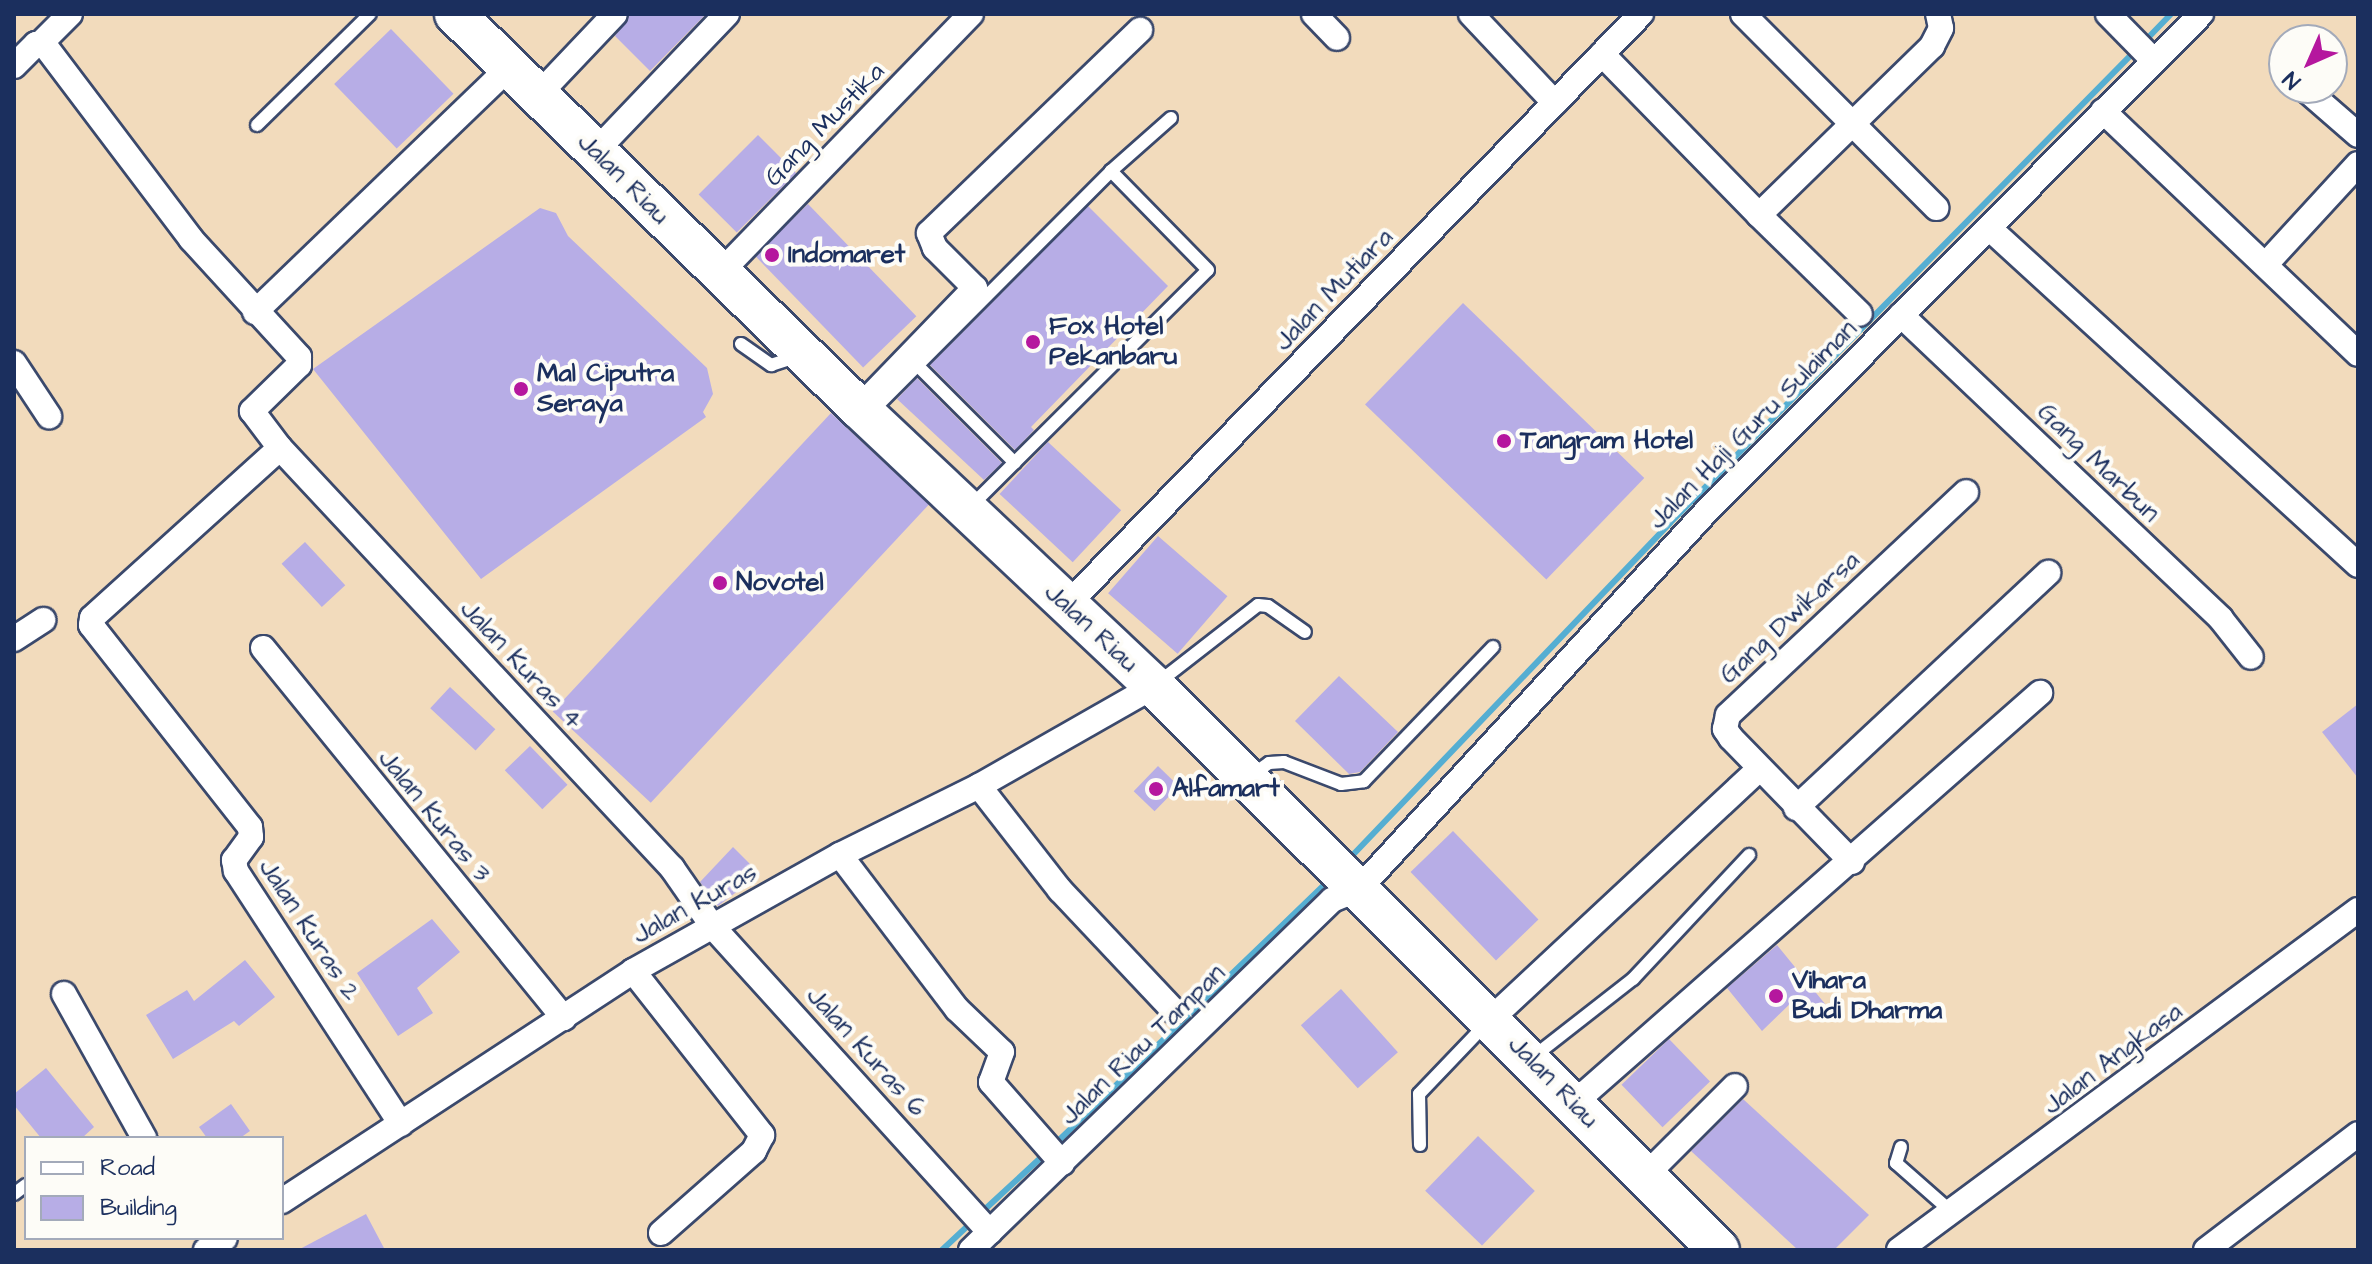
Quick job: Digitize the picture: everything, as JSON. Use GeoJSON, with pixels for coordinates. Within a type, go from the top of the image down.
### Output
{"type":"FeatureCollection","features":[{"type":"Feature","properties":{"kind":"main road","name":"Jalan Riau"},"geometry":{"type":"LineString","coordinates":[[455,14],[719,274],[1154,686],[1491,1019],[1719,1250]]}},
{"type":"Feature","properties":{"kind":"street"},"geometry":{"type":"LineString","coordinates":[[14,66],[70,14]]}},
{"type":"Feature","properties":{"kind":"street"},"geometry":{"type":"LineString","coordinates":[[539,94],[615,14]]}},
{"type":"Feature","properties":{"kind":"street"},"geometry":{"type":"LineString","coordinates":[[595,152],[727,14]]}},
{"type":"Feature","properties":{"kind":"street"},"geometry":{"type":"LineString","coordinates":[[1314,14],[1337,38]]}},
{"type":"Feature","properties":{"kind":"street"},"geometry":{"type":"LineString","coordinates":[[1471,14],[1555,103]]}},
{"type":"Feature","properties":{"kind":"street","name":"Jalan Mutiara"},"geometry":{"type":"LineString","coordinates":[[1067,605],[1641,14]]}},
{"type":"Feature","properties":{"kind":"street"},"geometry":{"type":"LineString","coordinates":[[1743,14],[1852,120],[1936,208]]}},
{"type":"Feature","properties":{"kind":"street"},"geometry":{"type":"LineString","coordinates":[[1759,215],[1852,120],[1932,46],[1941,28],[1938,14]]}},
{"type":"Feature","properties":{"kind":"street","name":"Jalan Haji Guru Sulaiman"},"geometry":{"type":"LineString","coordinates":[[1349,878],[1704,514],[2201,14]]}},
{"type":"Feature","properties":{"kind":"street"},"geometry":{"type":"LineString","coordinates":[[2109,15],[2154,61]]}},
{"type":"Feature","properties":{"kind":"street","name":"Gang Mustika"},"geometry":{"type":"LineString","coordinates":[[719,274],[956,19]]}},
{"type":"Feature","properties":{"kind":"street"},"geometry":{"type":"LineString","coordinates":[[863,412],[975,288],[935,248],[929,233],[1140,30]]}},
{"type":"Feature","properties":{"kind":"street"},"geometry":{"type":"LineString","coordinates":[[41,43],[191,239],[255,312],[511,66]]}},
{"type":"Feature","properties":{"kind":"street"},"geometry":{"type":"LineString","coordinates":[[1602,54],[1860,314]]}},
{"type":"Feature","properties":{"kind":"street"},"geometry":{"type":"LineString","coordinates":[[2322,104],[2358,135]]}},
{"type":"Feature","properties":{"kind":"street"},"geometry":{"type":"LineString","coordinates":[[2103,111],[2267,263],[2358,354]]}},
{"type":"Feature","properties":{"kind":"street"},"geometry":{"type":"LineString","coordinates":[[2267,263],[2358,164]]}},
{"type":"Feature","properties":{"kind":"street"},"geometry":{"type":"LineString","coordinates":[[1989,228],[2358,565]]}},
{"type":"Feature","properties":{"kind":"street","name":"Jalan Kuras 4"},"geometry":{"type":"LineString","coordinates":[[255,312],[299,357],[299,365],[252,411],[280,448],[672,868],[713,927]]}},
{"type":"Feature","properties":{"kind":"street","name":"Gang Marbun"},"geometry":{"type":"LineString","coordinates":[[1901,315],[2221,619],[2251,657]]}},
{"type":"Feature","properties":{"kind":"street"},"geometry":{"type":"LineString","coordinates":[[14,363],[49,416]]}},
{"type":"Feature","properties":{"kind":"street","name":"Jalan Kuras 2"},"geometry":{"type":"LineString","coordinates":[[280,448],[92,618],[96,635],[250,827],[251,837],[234,860],[236,871],[401,1124]]}},
{"type":"Feature","properties":{"kind":"street","name":"Gang Dwikarsa"},"geometry":{"type":"LineString","coordinates":[[1852,862],[1796,808],[1725,729],[1732,710],[1966,492]]}},
{"type":"Feature","properties":{"kind":"street"},"geometry":{"type":"LineString","coordinates":[[1796,808],[2048,573]]}},
{"type":"Feature","properties":{"kind":"street"},"geometry":{"type":"LineString","coordinates":[[14,639],[43,620]]}},
{"type":"Feature","properties":{"kind":"street","name":"Jalan Kuras 3"},"geometry":{"type":"LineString","coordinates":[[263,648],[564,1018]]}},
{"type":"Feature","properties":{"kind":"street","name":"Jalan Kuras"},"geometry":{"type":"LineString","coordinates":[[284,1200],[633,971],[840,855],[979,786],[1154,686]]}},
{"type":"Feature","properties":{"kind":"street"},"geometry":{"type":"LineString","coordinates":[[1574,1103],[1852,862],[2040,693]]}},
{"type":"Feature","properties":{"kind":"street"},"geometry":{"type":"LineString","coordinates":[[1491,1019],[1759,769]]}},
{"type":"Feature","properties":{"kind":"street"},"geometry":{"type":"LineString","coordinates":[[979,786],[1060,890],[1174,1011]]}},
{"type":"Feature","properties":{"kind":"street"},"geometry":{"type":"LineString","coordinates":[[840,855],[957,1009],[1002,1052],[990,1079],[1054,1154]]}},
{"type":"Feature","properties":{"kind":"street","name":"Jalan Riau Tampan"},"geometry":{"type":"LineString","coordinates":[[971,1250],[983,1224],[1054,1154],[1332,900],[1349,878]]}},
{"type":"Feature","properties":{"kind":"street","name":"Jalan Angkasa"},"geometry":{"type":"LineString","coordinates":[[1899,1250],[1953,1213],[2358,910]]}},
{"type":"Feature","properties":{"kind":"street","name":"Jalan Kuras 6"},"geometry":{"type":"LineString","coordinates":[[713,927],[983,1224]]}},
{"type":"Feature","properties":{"kind":"street"},"geometry":{"type":"LineString","coordinates":[[633,971],[762,1135],[754,1151],[661,1233]]}},
{"type":"Feature","properties":{"kind":"street"},"geometry":{"type":"LineString","coordinates":[[64,994],[143,1136]]}},
{"type":"Feature","properties":{"kind":"street"},"geometry":{"type":"LineString","coordinates":[[1645,1176],[1735,1086]]}},
{"type":"Feature","properties":{"kind":"street"},"geometry":{"type":"LineString","coordinates":[[2206,1250],[2358,1134]]}},
{"type":"Feature","properties":{"kind":"lane"},"geometry":{"type":"LineString","coordinates":[[257,125],[370,14]]}},
{"type":"Feature","properties":{"kind":"lane"},"geometry":{"type":"LineString","coordinates":[[863,412],[918,366],[1111,171],[1171,118]]}},
{"type":"Feature","properties":{"kind":"lane"},"geometry":{"type":"LineString","coordinates":[[966,511],[1208,270],[1111,171]]}},
{"type":"Feature","properties":{"kind":"lane"},"geometry":{"type":"LineString","coordinates":[[741,344],[771,365],[803,354]]}},
{"type":"Feature","properties":{"kind":"lane"},"geometry":{"type":"LineString","coordinates":[[918,366],[1015,463]]}},
{"type":"Feature","properties":{"kind":"lane"},"geometry":{"type":"LineString","coordinates":[[1154,686],[1258,605],[1268,606],[1305,632]]}},
{"type":"Feature","properties":{"kind":"lane"},"geometry":{"type":"LineString","coordinates":[[1247,779],[1276,762],[1341,784],[1364,781],[1493,647]]}},
{"type":"Feature","properties":{"kind":"lane"},"geometry":{"type":"LineString","coordinates":[[1531,1059],[1633,979],[1749,855]]}},
{"type":"Feature","properties":{"kind":"lane"},"geometry":{"type":"LineString","coordinates":[[1420,1145],[1419,1094],[1491,1019]]}},
{"type":"Feature","properties":{"kind":"lane"},"geometry":{"type":"LineString","coordinates":[[1901,1147],[1896,1163],[1953,1213]]}},
{"type":"Feature","properties":{"kind":"building"},"geometry":{"type":"Polygon","coordinates":[[[630,14],[706,14],[650,71],[615,36],[630,14]]]}},
{"type":"Feature","properties":{"kind":"building"},"geometry":{"type":"Polygon","coordinates":[[[391,29],[454,94],[397,149],[334,84],[391,29]]]}},
{"type":"Feature","properties":{"kind":"building"},"geometry":{"type":"Polygon","coordinates":[[[758,135],[796,173],[737,233],[699,194],[758,135]]]}},
{"type":"Feature","properties":{"kind":"building"},"geometry":{"type":"Polygon","coordinates":[[[808,204],[916,316],[863,368],[755,255],[808,204]]]}},
{"type":"Feature","properties":{"kind":"building","name":"Fox Hotel Pekanbaru"},"geometry":{"type":"Polygon","coordinates":[[[1088,206],[1168,286],[1031,427],[1034,430],[1015,450],[930,365],[1088,206]]]}},
{"type":"Feature","properties":{"kind":"building","name":"Mal Ciputra Seraya"},"geometry":{"type":"Polygon","coordinates":[[[540,208],[556,213],[568,236],[707,368],[713,394],[703,412],[706,417],[481,579],[313,369],[540,208]]]}},
{"type":"Feature","properties":{"kind":"building","name":"Tangram Hotel"},"geometry":{"type":"Polygon","coordinates":[[[1463,303],[1644,478],[1546,579],[1365,404],[1463,303]]]}},
{"type":"Feature","properties":{"kind":"building"},"geometry":{"type":"Polygon","coordinates":[[[917,378],[1002,463],[984,480],[897,399],[917,378]]]}},
{"type":"Feature","properties":{"kind":"building","name":"Novotel"},"geometry":{"type":"Polygon","coordinates":[[[831,413],[929,504],[651,803],[553,711],[831,413]]]}},
{"type":"Feature","properties":{"kind":"building"},"geometry":{"type":"Polygon","coordinates":[[[1048,442],[1121,510],[1073,562],[1000,494],[1048,442]]]}},
{"type":"Feature","properties":{"kind":"building"},"geometry":{"type":"Polygon","coordinates":[[[1158,536],[1227,596],[1178,654],[1108,593],[1158,536]]]}},
{"type":"Feature","properties":{"kind":"building"},"geometry":{"type":"Polygon","coordinates":[[[305,542],[345,585],[322,607],[282,564],[305,542]]]}},
{"type":"Feature","properties":{"kind":"building"},"geometry":{"type":"Polygon","coordinates":[[[1339,676],[1398,732],[1360,772],[1349,774],[1295,721],[1339,676]]]}},
{"type":"Feature","properties":{"kind":"building"},"geometry":{"type":"Polygon","coordinates":[[[450,687],[495,729],[476,750],[430,708],[450,687]]]}},
{"type":"Feature","properties":{"kind":"building"},"geometry":{"type":"Polygon","coordinates":[[[2358,704],[2358,778],[2322,732],[2358,704]]]}},
{"type":"Feature","properties":{"kind":"building"},"geometry":{"type":"Polygon","coordinates":[[[530,746],[568,785],[542,809],[505,770],[530,746]]]}},
{"type":"Feature","properties":{"kind":"building","name":"Alfamart"},"geometry":{"type":"Polygon","coordinates":[[[1158,766],[1179,786],[1155,811],[1134,791],[1158,766]]]}},
{"type":"Feature","properties":{"kind":"building"},"geometry":{"type":"Polygon","coordinates":[[[1453,831],[1538,919],[1496,960],[1411,872],[1453,831]]]}},
{"type":"Feature","properties":{"kind":"building"},"geometry":{"type":"Polygon","coordinates":[[[733,847],[760,874],[718,906],[700,882],[733,847]]]}},
{"type":"Feature","properties":{"kind":"building"},"geometry":{"type":"Polygon","coordinates":[[[432,919],[460,952],[417,988],[433,1013],[398,1036],[357,973],[432,919]]]}},
{"type":"Feature","properties":{"kind":"building","name":"Vihara Budi Dharma"},"geometry":{"type":"Polygon","coordinates":[[[1777,945],[1830,1010],[1818,1020],[1796,998],[1762,1031],[1727,988],[1777,945]]]}},
{"type":"Feature","properties":{"kind":"building"},"geometry":{"type":"Polygon","coordinates":[[[245,960],[275,997],[239,1026],[234,1021],[173,1059],[146,1015],[187,990],[194,1001],[245,960]]]}},
{"type":"Feature","properties":{"kind":"building"},"geometry":{"type":"Polygon","coordinates":[[[1341,989],[1398,1052],[1358,1088],[1301,1025],[1341,989]]]}},
{"type":"Feature","properties":{"kind":"building"},"geometry":{"type":"Polygon","coordinates":[[[1669,1039],[1710,1081],[1663,1127],[1622,1085],[1669,1039]]]}},
{"type":"Feature","properties":{"kind":"building"},"geometry":{"type":"Polygon","coordinates":[[[46,1068],[94,1127],[84,1136],[39,1136],[14,1105],[14,1094],[46,1068]]]}},
{"type":"Feature","properties":{"kind":"building"},"geometry":{"type":"Polygon","coordinates":[[[1743,1099],[1869,1215],[1834,1250],[1798,1250],[1691,1151],[1743,1099]]]}},
{"type":"Feature","properties":{"kind":"building"},"geometry":{"type":"Polygon","coordinates":[[[231,1104],[250,1131],[243,1136],[206,1136],[199,1127],[231,1104]]]}},
{"type":"Feature","properties":{"kind":"building"},"geometry":{"type":"Polygon","coordinates":[[[1478,1136],[1535,1191],[1482,1246],[1425,1191],[1478,1136]]]}},
{"type":"Feature","properties":{"kind":"building"},"geometry":{"type":"Polygon","coordinates":[[[366,1214],[385,1250],[298,1250],[366,1214]]]}},
{"type":"Feature","properties":{"kind":"waterway"},"geometry":{"type":"LineString","coordinates":[[2143,43],[2171,14]]}},
{"type":"Feature","properties":{"kind":"waterway"},"geometry":{"type":"LineString","coordinates":[[1348,860],[1670,523],[2135,51]]}},
{"type":"Feature","properties":{"kind":"waterway"},"geometry":{"type":"LineString","coordinates":[[1055,1144],[1329,880]]}},
{"type":"Feature","properties":{"kind":"waterway"},"geometry":{"type":"LineString","coordinates":[[982,1212],[1047,1152]]}},
{"type":"Feature","properties":{"kind":"waterway"},"geometry":{"type":"LineString","coordinates":[[942,1250],[974,1220]]}},
{"type":"Feature","properties":{"kind":"place","name":"Indomaret"},"geometry":{"type":"Point","coordinates":[772,255]}},
{"type":"Feature","properties":{"kind":"place","name":"Fox Hotel Pekanbaru"},"geometry":{"type":"Point","coordinates":[1033,342]}},
{"type":"Feature","properties":{"kind":"place","name":"Mal Ciputra Seraya"},"geometry":{"type":"Point","coordinates":[521,389]}},
{"type":"Feature","properties":{"kind":"place","name":"Tangram Hotel"},"geometry":{"type":"Point","coordinates":[1504,441]}},
{"type":"Feature","properties":{"kind":"place","name":"Novotel"},"geometry":{"type":"Point","coordinates":[720,583]}},
{"type":"Feature","properties":{"kind":"place","name":"Alfamart"},"geometry":{"type":"Point","coordinates":[1156,789]}},
{"type":"Feature","properties":{"kind":"place","name":"Vihara Budi Dharma"},"geometry":{"type":"Point","coordinates":[1776,996]}}]}
